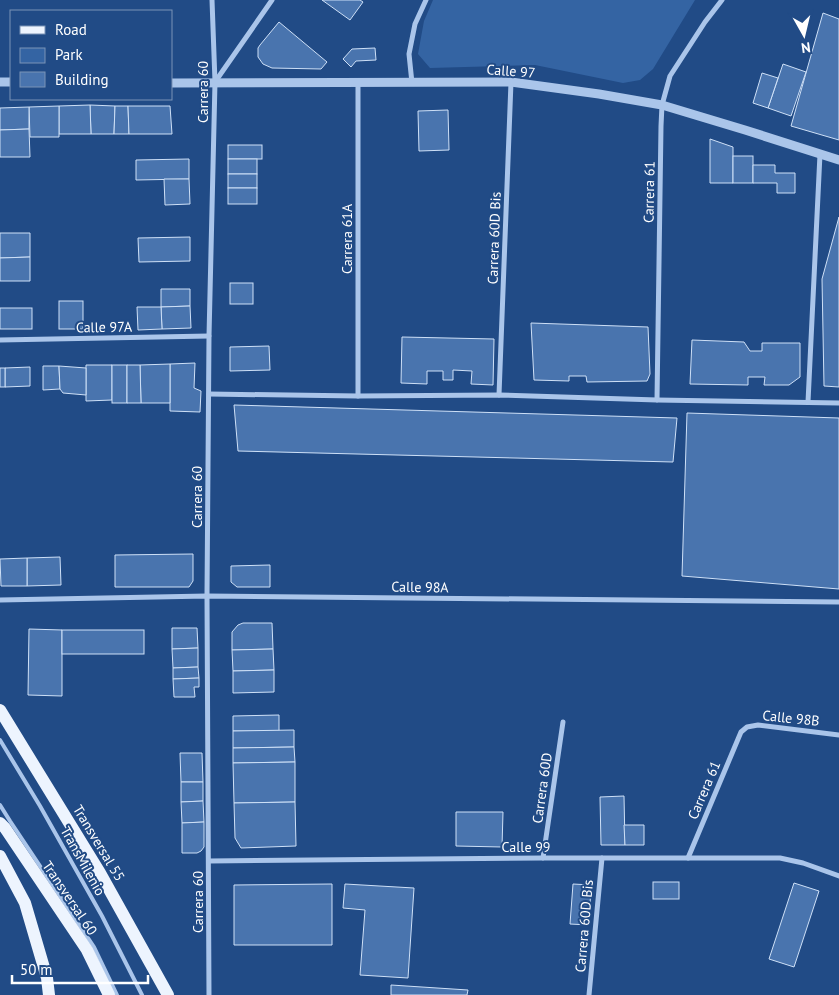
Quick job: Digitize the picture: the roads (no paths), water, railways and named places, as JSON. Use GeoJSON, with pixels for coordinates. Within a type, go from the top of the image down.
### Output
{"type":"FeatureCollection","features":[{"type":"Feature","properties":{"kind":"main road","name":"Transversal 55"},"geometry":{"type":"LineString","coordinates":[[0,710],[100,873],[168,991]]}},
{"type":"Feature","properties":{"kind":"main road","name":"Transversal 60"},"geometry":{"type":"LineString","coordinates":[[5,824],[87,950],[109,995]]}},
{"type":"Feature","properties":{"kind":"main road"},"geometry":{"type":"LineString","coordinates":[[0,856],[25,903],[49,995]]}},
{"type":"Feature","properties":{"kind":"street","name":"Carrera 60"},"geometry":{"type":"LineString","coordinates":[[209,995],[207,596],[209,336],[215,82],[212,0]]}},
{"type":"Feature","properties":{"kind":"street"},"geometry":{"type":"LineString","coordinates":[[215,82],[272,0]]}},
{"type":"Feature","properties":{"kind":"street"},"geometry":{"type":"LineString","coordinates":[[412,83],[409,54],[415,24],[426,0]]}},
{"type":"Feature","properties":{"kind":"street","name":"Carrera 61"},"geometry":{"type":"LineString","coordinates":[[657,400],[662,105],[670,76],[704,22],[722,0]]}},
{"type":"Feature","properties":{"kind":"street","name":"Carrera 61A"},"geometry":{"type":"LineString","coordinates":[[358,82],[358,396]]}},
{"type":"Feature","properties":{"kind":"street","name":"Calle 97"},"geometry":{"type":"LineString","coordinates":[[172,83],[511,82],[662,105],[839,160]]}},
{"type":"Feature","properties":{"kind":"street","name":"Carrera 60D Bis"},"geometry":{"type":"LineString","coordinates":[[499,395],[511,82]]}},
{"type":"Feature","properties":{"kind":"street"},"geometry":{"type":"LineString","coordinates":[[808,402],[820,154]]}},
{"type":"Feature","properties":{"kind":"street","name":"Calle 97A"},"geometry":{"type":"LineString","coordinates":[[0,340],[209,336]]}},
{"type":"Feature","properties":{"kind":"street"},"geometry":{"type":"LineString","coordinates":[[209,394],[499,395],[839,403]]}},
{"type":"Feature","properties":{"kind":"street","name":"Calle 98A"},"geometry":{"type":"LineString","coordinates":[[0,600],[207,596],[839,602]]}},
{"type":"Feature","properties":{"kind":"street","name":"Carrera 60D"},"geometry":{"type":"LineString","coordinates":[[544,858],[563,722]]}},
{"type":"Feature","properties":{"kind":"street","name":"Calle 98B"},"geometry":{"type":"LineString","coordinates":[[742,732],[747,727],[758,725],[839,735]]}},
{"type":"Feature","properties":{"kind":"street","name":"Carrera 61"},"geometry":{"type":"LineString","coordinates":[[688,858],[742,732]]}},
{"type":"Feature","properties":{"kind":"street","name":"Carrera 60D Bis"},"geometry":{"type":"LineString","coordinates":[[589,995],[602,858]]}},
{"type":"Feature","properties":{"kind":"street","name":"Calle 99"},"geometry":{"type":"LineString","coordinates":[[209,861],[780,858],[803,863],[839,876]]}},
{"type":"Feature","properties":{"kind":"lane","name":"TransMilenio"},"geometry":{"type":"LineString","coordinates":[[0,740],[40,806],[97,908],[142,995]]}},
{"type":"Feature","properties":{"kind":"lane"},"geometry":{"type":"LineString","coordinates":[[0,805],[5,824],[94,946],[117,995]]}}]}
